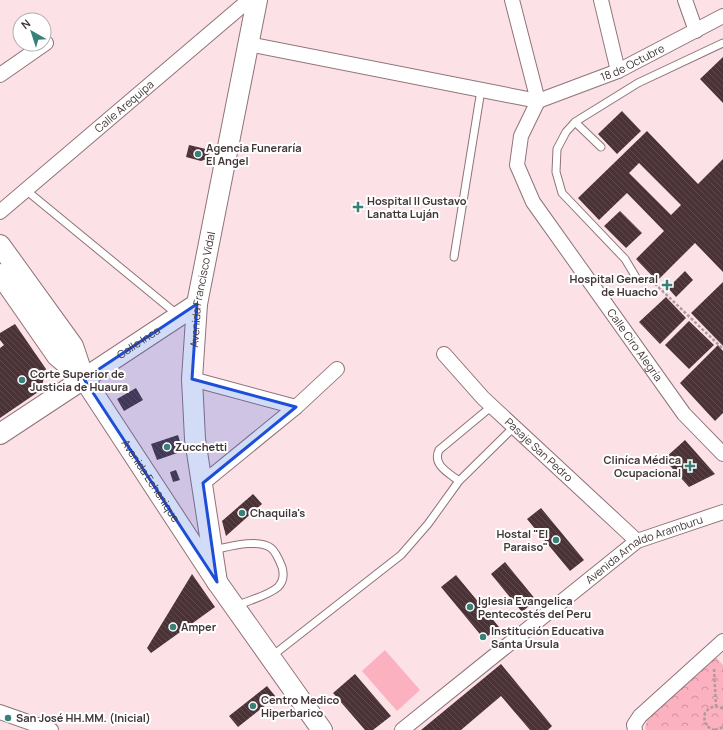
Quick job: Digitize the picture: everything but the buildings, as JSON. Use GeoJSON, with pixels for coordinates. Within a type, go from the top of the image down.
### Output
{"type":"FeatureCollection","features":[{"type":"Feature","properties":{"kind":"street","name":"Calle Arequipa"},"geometry":{"type":"LineString","coordinates":[[0,212],[27,191],[249,0]]}},
{"type":"Feature","properties":{"kind":"street","name":"Avenida Francisco Vidal"},"geometry":{"type":"LineString","coordinates":[[217,582],[203,483],[195,439],[192,380],[197,304],[258,0]]}},
{"type":"Feature","properties":{"kind":"street"},"geometry":{"type":"LineString","coordinates":[[248,44],[538,101],[512,0]]}},
{"type":"Feature","properties":{"kind":"street"},"geometry":{"type":"LineString","coordinates":[[601,0],[618,71]]}},
{"type":"Feature","properties":{"kind":"street"},"geometry":{"type":"LineString","coordinates":[[685,0],[696,31]]}},
{"type":"Feature","properties":{"kind":"street","name":"18 de Octubre"},"geometry":{"type":"LineString","coordinates":[[538,101],[618,71],[723,16]]}},
{"type":"Feature","properties":{"kind":"street"},"geometry":{"type":"LineString","coordinates":[[0,75],[33,52]]}},
{"type":"Feature","properties":{"kind":"street","name":"Calle Ciro Alegría"},"geometry":{"type":"LineString","coordinates":[[538,101],[521,136],[517,165],[533,202],[684,414],[723,454]]}},
{"type":"Feature","properties":{"kind":"street","name":"Avenida Echenique"},"geometry":{"type":"LineString","coordinates":[[0,245],[73,346],[84,380]]}},
{"type":"Feature","properties":{"kind":"street","name":"Avenida Echenique"},"geometry":{"type":"LineString","coordinates":[[0,274],[57,356],[84,380],[217,582]]}},
{"type":"Feature","properties":{"kind":"street","name":"Calle Inca"},"geometry":{"type":"LineString","coordinates":[[0,434],[197,304]]}},
{"type":"Feature","properties":{"kind":"street","name":"Pasaje San Pedro"},"geometry":{"type":"LineString","coordinates":[[444,354],[492,406],[637,541]]}},
{"type":"Feature","properties":{"kind":"street"},"geometry":{"type":"LineString","coordinates":[[203,483],[296,407],[338,369]]}},
{"type":"Feature","properties":{"kind":"street"},"geometry":{"type":"LineString","coordinates":[[192,380],[296,407]]}},
{"type":"Feature","properties":{"kind":"street","name":"Avenida Arnaldo Aramburu"},"geometry":{"type":"LineString","coordinates":[[402,730],[637,541],[723,512]]}},
{"type":"Feature","properties":{"kind":"street"},"geometry":{"type":"LineString","coordinates":[[217,582],[271,656],[322,730]]}},
{"type":"Feature","properties":{"kind":"street"},"geometry":{"type":"LineString","coordinates":[[635,730],[634,725],[640,716],[723,641]]}},
{"type":"Feature","properties":{"kind":"street"},"geometry":{"type":"LineString","coordinates":[[0,712],[51,730]]}},
{"type":"Feature","properties":{"kind":"lane"},"geometry":{"type":"LineString","coordinates":[[637,279],[625,259],[562,193],[556,172],[557,149],[566,132],[575,122],[638,84],[723,43]]}},
{"type":"Feature","properties":{"kind":"lane"},"geometry":{"type":"LineString","coordinates":[[454,258],[481,90]]}},
{"type":"Feature","properties":{"kind":"lane"},"geometry":{"type":"LineString","coordinates":[[575,122],[601,147]]}},
{"type":"Feature","properties":{"kind":"lane"},"geometry":{"type":"LineString","coordinates":[[27,191],[180,316]]}},
{"type":"Feature","properties":{"kind":"lane"},"geometry":{"type":"LineString","coordinates":[[459,481],[438,465],[436,457],[439,450],[492,406]]}},
{"type":"Feature","properties":{"kind":"lane"},"geometry":{"type":"LineString","coordinates":[[271,656],[401,555],[428,524],[459,481],[514,427]]}},
{"type":"Feature","properties":{"kind":"lane"},"geometry":{"type":"LineString","coordinates":[[213,550],[246,544],[263,544],[272,548],[282,568],[284,578],[280,586],[273,591],[235,606]]}},
{"type":"Feature","properties":{"kind":"path"},"geometry":{"type":"LineString","coordinates":[[637,279],[649,278],[723,349]]}},
{"type":"Feature","properties":{"kind":"path"},"geometry":{"type":"LineString","coordinates":[[712,651],[716,706]]}},
{"type":"Feature","properties":{"kind":"path"},"geometry":{"type":"LineString","coordinates":[[723,709],[716,706],[707,709],[704,722],[710,729],[715,730],[723,727]]}},
{"type":"Feature","properties":{"kind":"highlighted area"},"geometry":{"type":"Polygon","coordinates":[[[197,304],[192,379],[296,407],[203,483],[217,582],[84,379],[197,304]]]}},
{"type":"Feature","properties":{"kind":"green space"},"geometry":{"type":"Polygon","coordinates":[[[385,650],[420,690],[397,711],[362,671],[385,650]]]}},
{"type":"Feature","properties":{"kind":"green space"},"geometry":{"type":"Polygon","coordinates":[[[713,654],[723,665],[723,730],[646,730],[645,728],[648,716],[713,654]]]}},
{"type":"Feature","properties":{"kind":"place","name":"Agencia Funeraría El Angel"},"geometry":{"type":"Point","coordinates":[198,154]}},
{"type":"Feature","properties":{"kind":"place","name":"Hospital II Gustavo Lanatta Luján"},"geometry":{"type":"Point","coordinates":[358,207]}},
{"type":"Feature","properties":{"kind":"place","name":"Hospital General de Huacho"},"geometry":{"type":"Point","coordinates":[667,285]}},
{"type":"Feature","properties":{"kind":"place","name":"Corte Superior de Justicia de Huaura"},"geometry":{"type":"Point","coordinates":[22,380]}},
{"type":"Feature","properties":{"kind":"place","name":"Zucchetti"},"geometry":{"type":"Point","coordinates":[167,447]}},
{"type":"Feature","properties":{"kind":"place","name":"Cliníca Médica Ocupacional"},"geometry":{"type":"Point","coordinates":[690,466]}},
{"type":"Feature","properties":{"kind":"place","name":"Chaquila's"},"geometry":{"type":"Point","coordinates":[242,513]}},
{"type":"Feature","properties":{"kind":"place","name":"Hostal \"El Paraiso\""},"geometry":{"type":"Point","coordinates":[556,540]}},
{"type":"Feature","properties":{"kind":"place","name":"Iglesia Evangelica Pentecostés del Peru"},"geometry":{"type":"Point","coordinates":[470,607]}},
{"type":"Feature","properties":{"kind":"place","name":"Amper"},"geometry":{"type":"Point","coordinates":[173,627]}},
{"type":"Feature","properties":{"kind":"place","name":"Institución Educativa Santa Ursula"},"geometry":{"type":"Point","coordinates":[483,637]}},
{"type":"Feature","properties":{"kind":"place","name":"Centro Medico Hiperbarico"},"geometry":{"type":"Point","coordinates":[253,706]}},
{"type":"Feature","properties":{"kind":"place","name":"San José HH.MM. (Inicial)"},"geometry":{"type":"Point","coordinates":[8,718]}}]}
